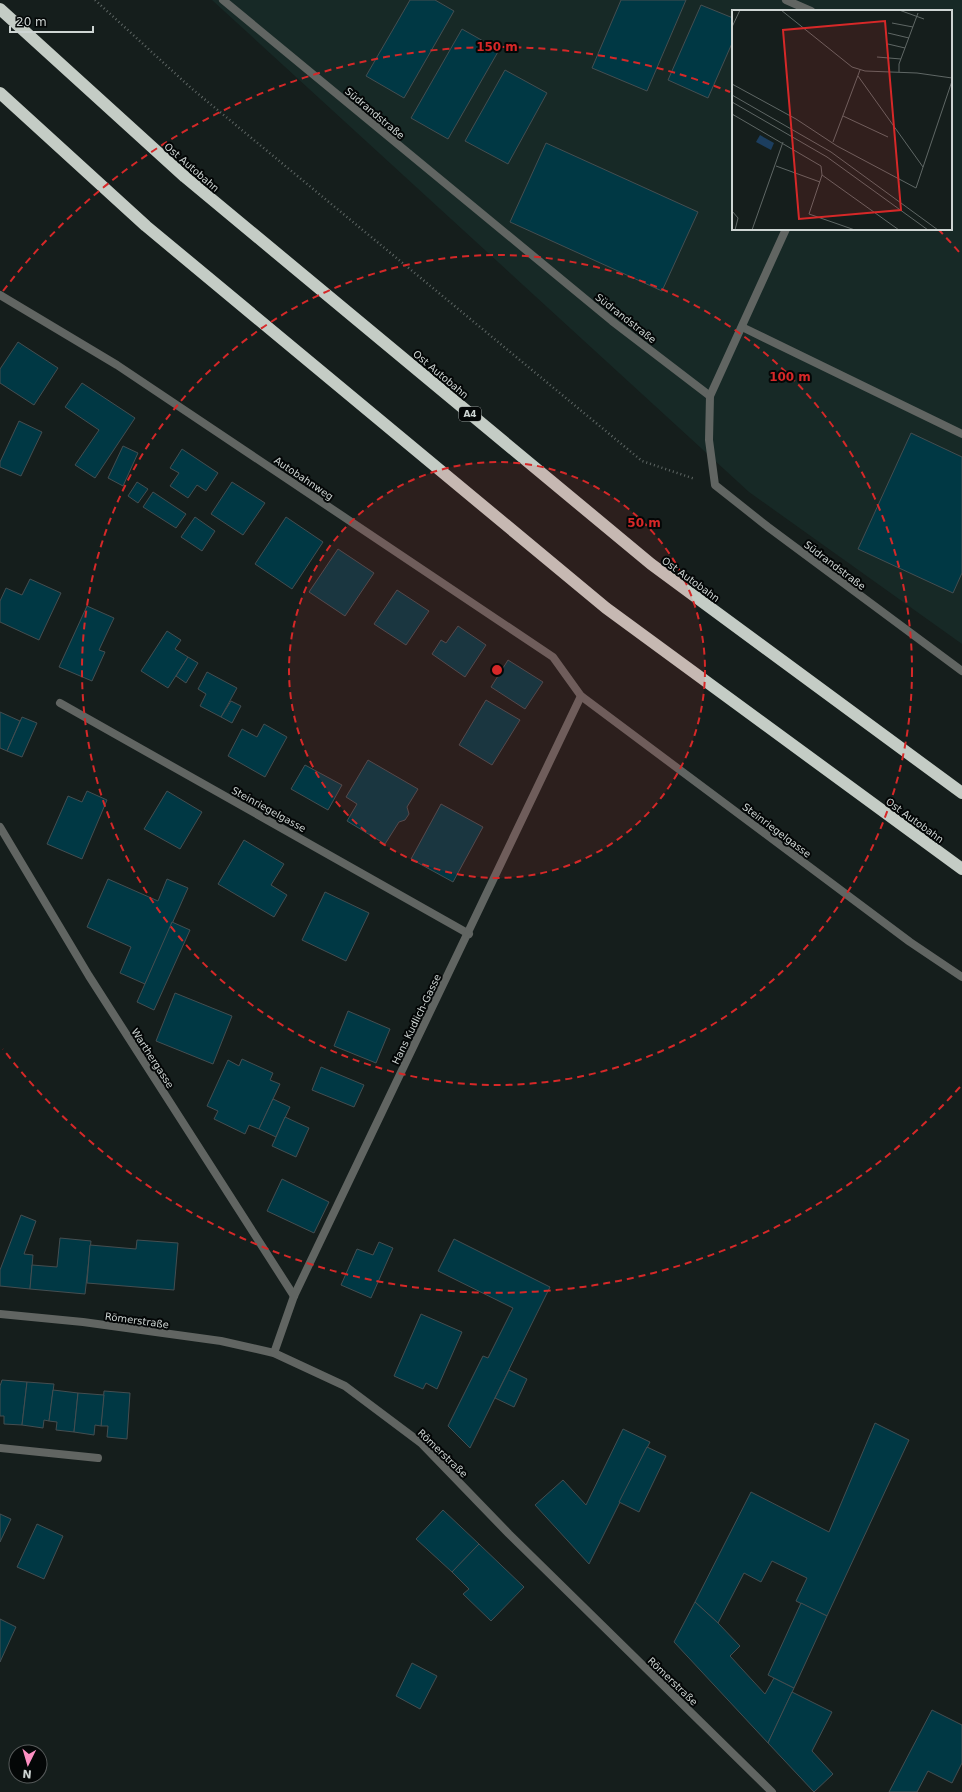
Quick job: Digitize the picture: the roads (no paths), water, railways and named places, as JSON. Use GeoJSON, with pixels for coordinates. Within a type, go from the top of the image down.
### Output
{"type":"FeatureCollection","features":[{"type":"Feature","properties":{"kind":"highway","name":"Ost Autobahn"},"geometry":{"type":"LineString","coordinates":[[0,9],[185,177],[651,564],[962,793]]}},
{"type":"Feature","properties":{"kind":"highway","name":"Ost Autobahn"},"geometry":{"type":"LineString","coordinates":[[0,93],[146,226],[606,608],[962,869]]}},
{"type":"Feature","properties":{"kind":"street","name":"Südrandstraße"},"geometry":{"type":"LineString","coordinates":[[223,0],[612,321],[710,396],[709,440],[715,485],[768,527],[962,671]]}},
{"type":"Feature","properties":{"kind":"street"},"geometry":{"type":"LineString","coordinates":[[786,0],[809,10]]}},
{"type":"Feature","properties":{"kind":"street"},"geometry":{"type":"LineString","coordinates":[[710,396],[786,230]]}},
{"type":"Feature","properties":{"kind":"street","name":"Autobahnweg"},"geometry":{"type":"LineString","coordinates":[[0,295],[117,365],[552,657],[581,696]]}},
{"type":"Feature","properties":{"kind":"street"},"geometry":{"type":"LineString","coordinates":[[742,327],[962,434]]}},
{"type":"Feature","properties":{"kind":"street","name":"Hans Kudlich-Gasse"},"geometry":{"type":"LineString","coordinates":[[274,1353],[294,1296],[469,934],[581,696]]}},
{"type":"Feature","properties":{"kind":"street","name":"Steinriegelgasse"},"geometry":{"type":"LineString","coordinates":[[581,696],[910,942],[962,978]]}},
{"type":"Feature","properties":{"kind":"street","name":"Steinriegelgasse"},"geometry":{"type":"LineString","coordinates":[[60,703],[469,934]]}},
{"type":"Feature","properties":{"kind":"street","name":"Warthergasse"},"geometry":{"type":"LineString","coordinates":[[0,827],[89,976],[294,1296]]}},
{"type":"Feature","properties":{"kind":"street","name":"Römerstraße"},"geometry":{"type":"LineString","coordinates":[[0,1314],[83,1322],[221,1341],[274,1353],[344,1386],[421,1443],[509,1534],[772,1792]]}},
{"type":"Feature","properties":{"kind":"street"},"geometry":{"type":"LineString","coordinates":[[0,1448],[98,1458]]}}]}
